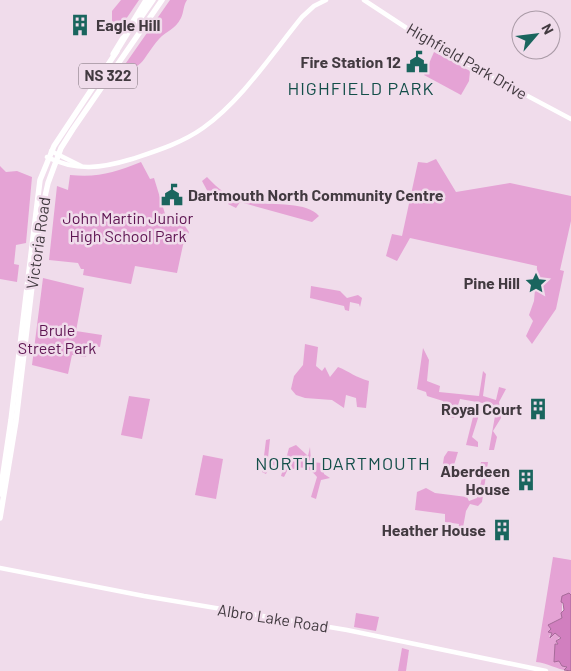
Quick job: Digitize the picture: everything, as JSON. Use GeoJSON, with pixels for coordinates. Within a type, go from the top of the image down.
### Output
{"type":"FeatureCollection","features":[{"type":"Feature","properties":{"kind":"highway"},"geometry":{"type":"LineString","coordinates":[[114,54],[147,0]]}},
{"type":"Feature","properties":{"kind":"main road","name":"Victoria Road"},"geometry":{"type":"LineString","coordinates":[[0,494],[11,420],[37,197],[48,157],[80,103],[153,0]]}},
{"type":"Feature","properties":{"kind":"main road","name":"Victoria Road"},"geometry":{"type":"LineString","coordinates":[[0,518],[14,429],[40,219],[48,183],[59,154],[72,128],[162,0]]}},
{"type":"Feature","properties":{"kind":"street"},"geometry":{"type":"LineString","coordinates":[[48,157],[65,166],[105,168],[185,139],[203,128],[230,105],[302,17],[314,6],[326,0]]}},
{"type":"Feature","properties":{"kind":"street","name":"Highfield Park Drive"},"geometry":{"type":"LineString","coordinates":[[364,0],[434,46],[571,119]]}},
{"type":"Feature","properties":{"kind":"street"},"geometry":{"type":"LineString","coordinates":[[51,151],[84,168]]}},
{"type":"Feature","properties":{"kind":"street","name":"Albro Lake Road"},"geometry":{"type":"LineString","coordinates":[[0,568],[154,598],[347,630],[546,671]]}},
{"type":"Feature","properties":{"kind":"green space"},"geometry":{"type":"Polygon","coordinates":[[[121,0],[139,0],[126,19],[112,31],[112,11],[121,0]]]}},
{"type":"Feature","properties":{"kind":"green space"},"geometry":{"type":"Polygon","coordinates":[[[170,0],[187,0],[179,22],[159,39],[139,65],[119,73],[170,0]]]}},
{"type":"Feature","properties":{"kind":"green space"},"geometry":{"type":"Polygon","coordinates":[[[434,52],[470,71],[469,81],[461,95],[424,75],[434,52]]]}},
{"type":"Feature","properties":{"kind":"green space"},"geometry":{"type":"Polygon","coordinates":[[[436,159],[456,192],[510,183],[571,196],[571,221],[560,270],[564,271],[556,309],[532,344],[526,336],[533,321],[529,315],[534,301],[537,266],[410,238],[397,261],[386,256],[392,234],[402,236],[418,162],[427,163],[436,159]]]}},
{"type":"Feature","properties":{"kind":"green space","name":"John Martin Junior High School Park"},"geometry":{"type":"Polygon","coordinates":[[[141,162],[150,179],[154,178],[166,217],[180,219],[189,232],[183,245],[177,273],[135,266],[131,284],[83,275],[84,269],[81,269],[78,263],[49,260],[57,186],[68,190],[70,175],[90,176],[107,173],[141,162]]]}},
{"type":"Feature","properties":{"kind":"green space"},"geometry":{"type":"Polygon","coordinates":[[[0,166],[6,172],[17,171],[32,177],[26,243],[16,245],[14,264],[19,265],[17,282],[0,279],[0,166]]]}},
{"type":"Feature","properties":{"kind":"green space"},"geometry":{"type":"Polygon","coordinates":[[[207,177],[235,198],[247,202],[285,204],[305,208],[319,216],[312,222],[240,202],[236,208],[228,204],[229,200],[209,194],[202,181],[207,177]]]}},
{"type":"Feature","properties":{"kind":"green space","name":"Brule Street Park"},"geometry":{"type":"Polygon","coordinates":[[[43,278],[84,288],[76,331],[102,335],[100,347],[88,345],[86,357],[72,355],[68,374],[32,365],[43,278]]]}},
{"type":"Feature","properties":{"kind":"green space"},"geometry":{"type":"Polygon","coordinates":[[[311,286],[340,291],[347,298],[358,295],[362,298],[360,307],[359,304],[350,302],[349,311],[345,310],[344,306],[310,298],[311,286]]]}},
{"type":"Feature","properties":{"kind":"green space"},"geometry":{"type":"Polygon","coordinates":[[[305,344],[318,347],[316,366],[322,371],[325,367],[330,377],[338,367],[369,381],[366,408],[357,407],[356,398],[346,395],[344,408],[332,400],[305,398],[296,395],[291,389],[294,376],[303,365],[305,344]]]}},
{"type":"Feature","properties":{"kind":"green space"},"geometry":{"type":"Polygon","coordinates":[[[423,348],[429,360],[427,381],[440,386],[439,392],[479,396],[483,371],[486,374],[483,396],[496,400],[499,387],[506,389],[499,402],[501,418],[493,431],[497,437],[494,450],[489,450],[495,416],[481,413],[472,437],[478,442],[478,447],[466,445],[475,409],[493,411],[494,405],[460,399],[454,418],[442,415],[443,401],[427,396],[426,392],[417,389],[423,348]]]}},
{"type":"Feature","properties":{"kind":"green space"},"geometry":{"type":"Polygon","coordinates":[[[129,396],[150,399],[142,439],[121,435],[129,396]]]}},
{"type":"Feature","properties":{"kind":"green space"},"geometry":{"type":"Polygon","coordinates":[[[270,439],[268,458],[286,459],[289,448],[296,445],[308,456],[310,447],[311,462],[322,463],[324,474],[330,478],[321,480],[316,499],[311,497],[317,477],[310,470],[296,468],[287,471],[284,477],[281,476],[283,469],[271,464],[266,474],[262,472],[266,440],[270,439]]]}},
{"type":"Feature","properties":{"kind":"green space"},"geometry":{"type":"Polygon","coordinates":[[[448,451],[458,452],[454,465],[450,470],[442,470],[444,457],[448,451]]]}},
{"type":"Feature","properties":{"kind":"green space"},"geometry":{"type":"Polygon","coordinates":[[[203,455],[223,459],[216,499],[195,495],[203,455]]]}},
{"type":"Feature","properties":{"kind":"green space"},"geometry":{"type":"Polygon","coordinates":[[[481,462],[488,462],[482,502],[478,506],[470,504],[466,511],[462,533],[458,532],[459,524],[445,522],[445,514],[415,510],[417,492],[426,488],[435,493],[467,497],[469,501],[477,498],[482,478],[479,469],[481,462]]]}},
{"type":"Feature","properties":{"kind":"green space"},"geometry":{"type":"Polygon","coordinates":[[[553,557],[571,560],[571,595],[562,596],[562,618],[549,625],[551,628],[548,632],[552,633],[549,636],[551,638],[555,633],[560,637],[556,641],[558,643],[555,644],[554,662],[559,661],[562,666],[567,667],[564,670],[536,662],[553,557]]]}},
{"type":"Feature","properties":{"kind":"green space"},"geometry":{"type":"Polygon","coordinates":[[[356,613],[379,617],[376,631],[354,627],[356,613]]]}},
{"type":"Feature","properties":{"kind":"green space"},"geometry":{"type":"Polygon","coordinates":[[[402,648],[409,650],[406,671],[398,671],[402,648]]]}},
{"type":"Feature","properties":{"kind":"shaded area"},"geometry":{"type":"Polygon","coordinates":[[[569,593],[571,595],[571,671],[564,670],[567,667],[562,666],[559,661],[554,662],[555,644],[558,644],[556,641],[561,638],[555,633],[550,638],[552,633],[548,632],[551,629],[548,625],[562,618],[561,613],[564,610],[563,603],[561,602],[562,596],[569,593]]]}},
{"type":"Feature","properties":{"kind":"place","name":"Eagle Hill"},"geometry":{"type":"Point","coordinates":[80,25]}},
{"type":"Feature","properties":{"kind":"place","name":"Fire Station 12"},"geometry":{"type":"Point","coordinates":[417,62]}},
{"type":"Feature","properties":{"kind":"place","name":"Dartmouth North Community Centre"},"geometry":{"type":"Point","coordinates":[172,195]}},
{"type":"Feature","properties":{"kind":"place","name":"Pine Hill"},"geometry":{"type":"Point","coordinates":[536,283]}},
{"type":"Feature","properties":{"kind":"place","name":"Royal Court"},"geometry":{"type":"Point","coordinates":[538,409]}},
{"type":"Feature","properties":{"kind":"place","name":"Aberdeen House"},"geometry":{"type":"Point","coordinates":[526,480]}},
{"type":"Feature","properties":{"kind":"place","name":"Heather House"},"geometry":{"type":"Point","coordinates":[502,530]}},
{"type":"Feature","properties":{"kind":"district","name":"HIGHFIELD PARK"},"geometry":{"type":"Point","coordinates":[361,89]}},
{"type":"Feature","properties":{"kind":"district","name":"NORTH DARTMOUTH"},"geometry":{"type":"Point","coordinates":[343,464]}}]}
